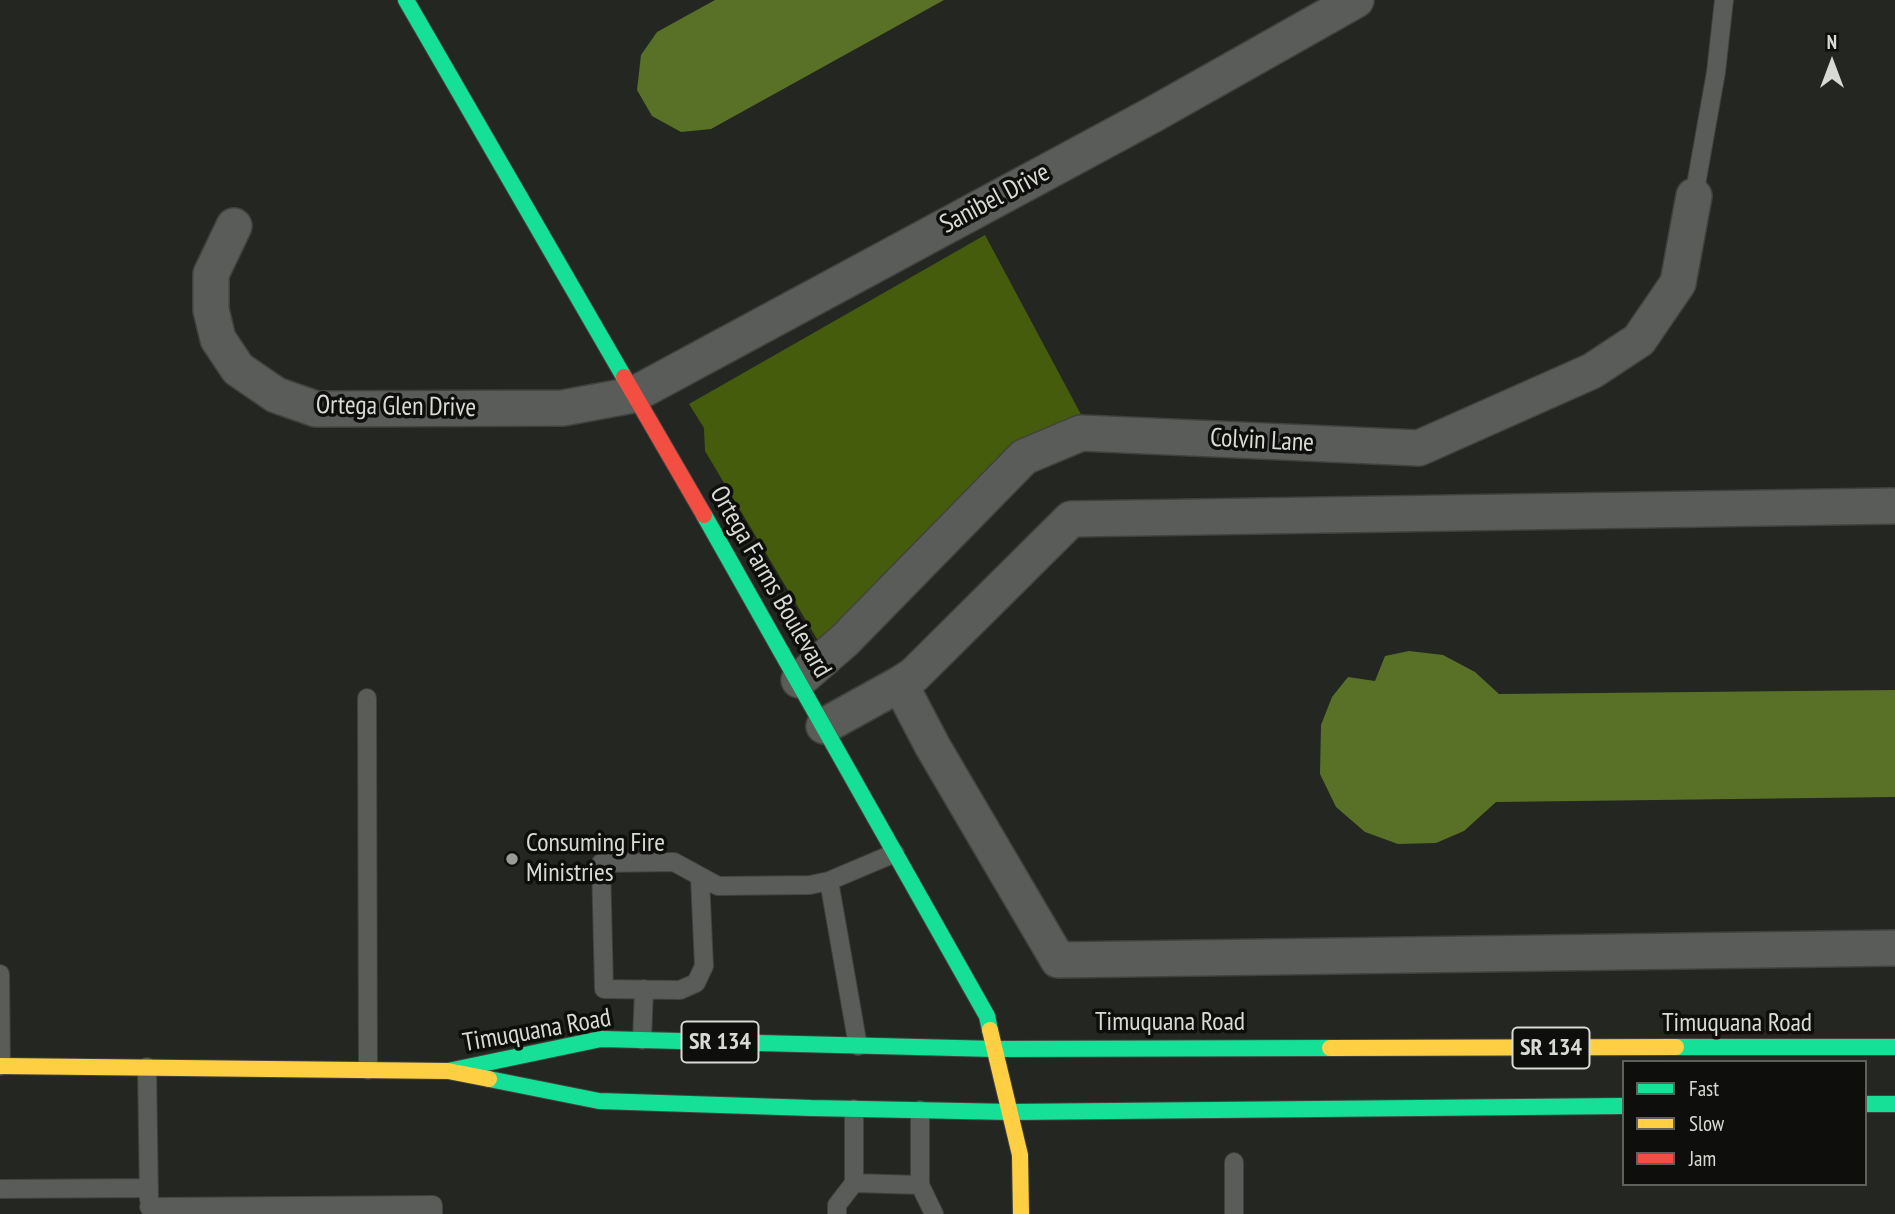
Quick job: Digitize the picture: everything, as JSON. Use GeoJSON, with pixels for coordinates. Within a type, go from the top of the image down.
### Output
{"type":"FeatureCollection","features":[{"type":"Feature","properties":{"kind":"main road","name":"Ortega Farms Boulevard"},"geometry":{"type":"LineString","coordinates":[[406,0],[799,680],[987,1016],[1020,1155],[1021,1214]]}},
{"type":"Feature","properties":{"kind":"main road","name":"Timuquana Road"},"geometry":{"type":"LineString","coordinates":[[448,1071],[601,1039],[995,1049],[1370,1046],[1746,1056],[1895,1047]]}},
{"type":"Feature","properties":{"kind":"main road","name":"Timuquana Road"},"geometry":{"type":"LineString","coordinates":[[1,1066],[448,1071],[599,1101],[811,1108],[1010,1112],[1622,1106]]}},
{"type":"Feature","properties":{"kind":"main road"},"geometry":{"type":"LineString","coordinates":[[1867,1104],[1895,1104]]}},
{"type":"Feature","properties":{"kind":"street","name":"Sanibel Drive"},"geometry":{"type":"LineString","coordinates":[[633,395],[1154,114],[1356,0]]}},
{"type":"Feature","properties":{"kind":"street","name":"Colvin Lane"},"geometry":{"type":"LineString","coordinates":[[799,680],[844,641],[1024,457],[1081,433],[1419,448],[1592,371],[1639,340],[1678,283],[1694,196]]}},
{"type":"Feature","properties":{"kind":"street","name":"Ortega Glen Drive"},"geometry":{"type":"LineString","coordinates":[[234,226],[211,274],[211,310],[218,339],[238,369],[276,395],[316,410],[329,410],[563,408],[633,395]]}},
{"type":"Feature","properties":{"kind":"street"},"geometry":{"type":"LineString","coordinates":[[824,726],[914,675],[1071,519],[1892,506]]}},
{"type":"Feature","properties":{"kind":"street"},"geometry":{"type":"LineString","coordinates":[[900,684],[933,747],[1058,960],[1895,948]]}},
{"type":"Feature","properties":{"kind":"lane"},"geometry":{"type":"LineString","coordinates":[[1694,196],[1716,72],[1724,0]]}},
{"type":"Feature","properties":{"kind":"lane"},"geometry":{"type":"LineString","coordinates":[[367,698],[369,1070]]}},
{"type":"Feature","properties":{"kind":"lane"},"geometry":{"type":"LineString","coordinates":[[701,878],[704,966],[696,983],[680,990],[604,989],[601,863],[674,862],[718,886],[810,885],[829,881],[895,853]]}},
{"type":"Feature","properties":{"kind":"lane"},"geometry":{"type":"LineString","coordinates":[[829,881],[858,1046]]}},
{"type":"Feature","properties":{"kind":"lane"},"geometry":{"type":"LineString","coordinates":[[0,974],[1,1066]]}},
{"type":"Feature","properties":{"kind":"lane"},"geometry":{"type":"LineString","coordinates":[[642,1040],[644,989]]}},
{"type":"Feature","properties":{"kind":"lane"},"geometry":{"type":"LineString","coordinates":[[147,1067],[149,1210],[433,1205],[433,1214]]}},
{"type":"Feature","properties":{"kind":"lane"},"geometry":{"type":"LineString","coordinates":[[837,1214],[837,1205],[854,1184],[854,1109]]}},
{"type":"Feature","properties":{"kind":"lane"},"geometry":{"type":"LineString","coordinates":[[920,1110],[920,1185],[934,1214]]}},
{"type":"Feature","properties":{"kind":"lane"},"geometry":{"type":"LineString","coordinates":[[1234,1162],[1234,1214]]}},
{"type":"Feature","properties":{"kind":"lane"},"geometry":{"type":"LineString","coordinates":[[854,1184],[920,1185]]}},
{"type":"Feature","properties":{"kind":"lane"},"geometry":{"type":"LineString","coordinates":[[0,1189],[149,1188]]}},
{"type":"Feature","properties":{"kind":"shaded area"},"geometry":{"type":"Polygon","coordinates":[[[715,0],[944,0],[711,129],[681,132],[652,116],[637,90],[641,55],[657,32],[715,0]]]}},
{"type":"Feature","properties":{"kind":"shaded area"},"geometry":{"type":"Polygon","coordinates":[[[985,235],[1084,420],[820,644],[705,451],[704,428],[689,404],[985,235]]]}},
{"type":"Feature","properties":{"kind":"shaded area"},"geometry":{"type":"Polygon","coordinates":[[[1409,651],[1443,655],[1475,672],[1499,694],[1895,690],[1895,797],[1496,802],[1464,831],[1436,843],[1398,844],[1365,832],[1336,807],[1320,774],[1321,725],[1332,697],[1348,677],[1375,681],[1385,656],[1409,651]]]}},
{"type":"Feature","properties":{"kind":"traffic: fast"},"geometry":{"type":"LineString","coordinates":[[406,0],[624,377]]}},
{"type":"Feature","properties":{"kind":"traffic: fast"},"geometry":{"type":"LineString","coordinates":[[704,515],[987,1016],[990,1030]]}},
{"type":"Feature","properties":{"kind":"traffic: fast"},"geometry":{"type":"LineString","coordinates":[[448,1071],[601,1039],[995,1049],[1330,1048]]}},
{"type":"Feature","properties":{"kind":"traffic: fast"},"geometry":{"type":"LineString","coordinates":[[1676,1047],[1895,1047]]}},
{"type":"Feature","properties":{"kind":"traffic: fast"},"geometry":{"type":"LineString","coordinates":[[489,1079],[599,1101],[811,1108]]}},
{"type":"Feature","properties":{"kind":"traffic: fast"},"geometry":{"type":"LineString","coordinates":[[1867,1104],[1895,1104]]}},
{"type":"Feature","properties":{"kind":"traffic: fast"},"geometry":{"type":"LineString","coordinates":[[1010,1112],[1622,1106]]}},
{"type":"Feature","properties":{"kind":"traffic: fast"},"geometry":{"type":"LineString","coordinates":[[811,1108],[1010,1112]]}},
{"type":"Feature","properties":{"kind":"traffic: slow"},"geometry":{"type":"LineString","coordinates":[[990,1030],[1020,1155],[1021,1214]]}},
{"type":"Feature","properties":{"kind":"traffic: slow"},"geometry":{"type":"LineString","coordinates":[[1330,1048],[1676,1047]]}},
{"type":"Feature","properties":{"kind":"traffic: slow"},"geometry":{"type":"LineString","coordinates":[[0,1066],[448,1071],[489,1079]]}},
{"type":"Feature","properties":{"kind":"traffic: jam"},"geometry":{"type":"LineString","coordinates":[[624,377],[704,515]]}},
{"type":"Feature","properties":{"kind":"place","name":"Consuming Fire Ministries"},"geometry":{"type":"Point","coordinates":[512,859]}}]}
